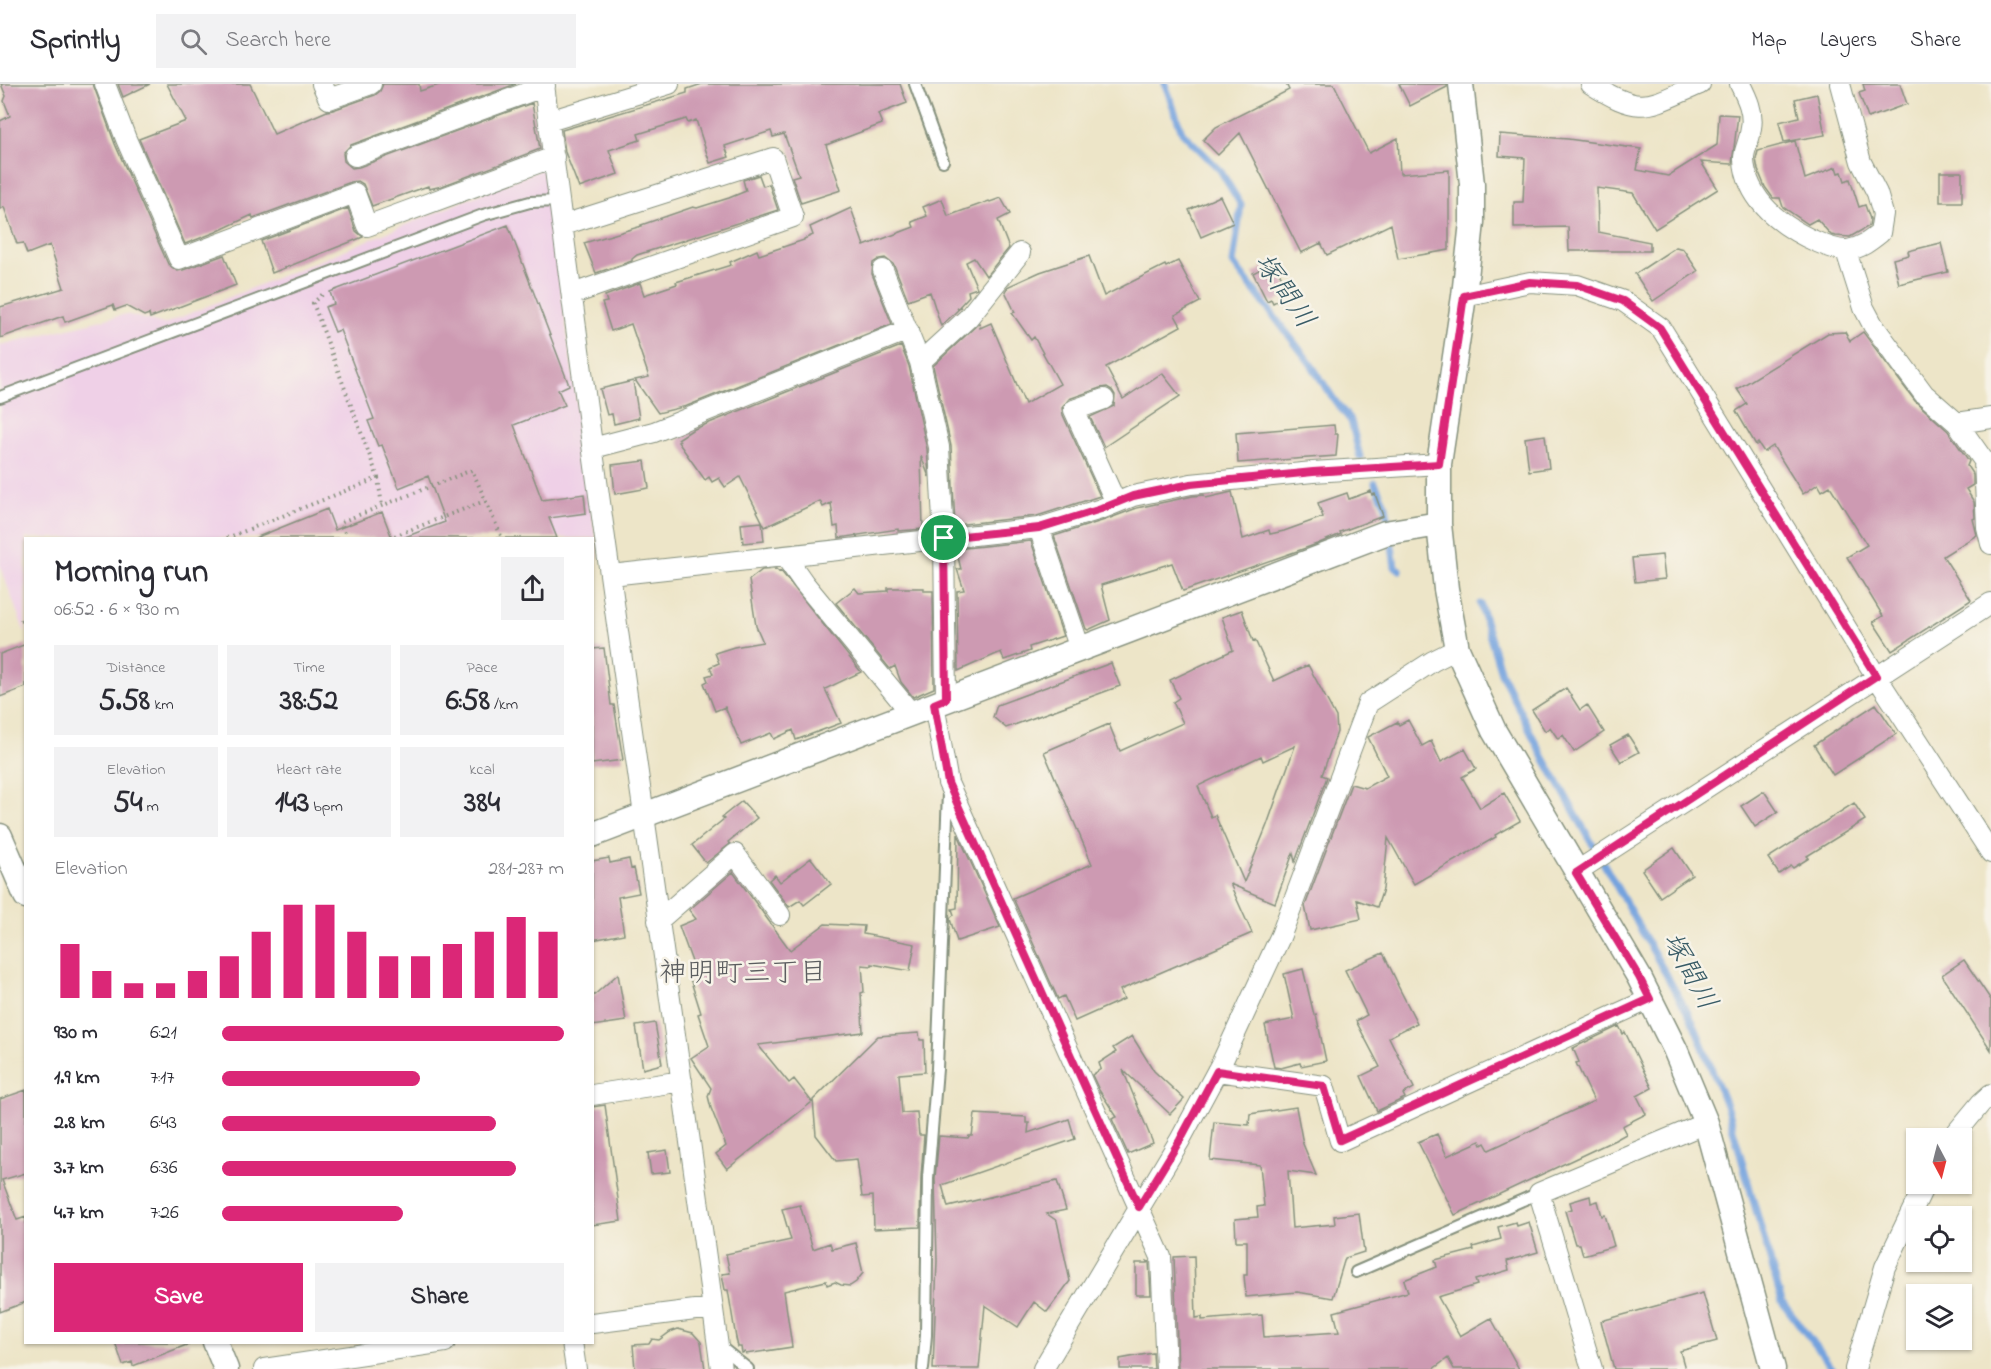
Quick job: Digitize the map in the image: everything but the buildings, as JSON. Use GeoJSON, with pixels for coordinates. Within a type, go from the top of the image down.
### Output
{"type":"FeatureCollection","features":[{"type":"Feature","properties":{"kind":"street"},"geometry":{"type":"LineString","coordinates":[[105,84],[179,259],[355,193],[367,226],[554,157]]}},
{"type":"Feature","properties":{"kind":"street"},"geometry":{"type":"LineString","coordinates":[[322,84],[329,99],[371,84]]}},
{"type":"Feature","properties":{"kind":"street"},"geometry":{"type":"LineString","coordinates":[[549,122],[669,84]]}},
{"type":"Feature","properties":{"kind":"street"},"geometry":{"type":"LineString","coordinates":[[1461,84],[1472,184],[1472,222],[1464,296],[1439,464],[1438,524],[1446,589],[1457,649],[1494,732],[1584,868],[1675,1049],[1706,1124],[1773,1369]]}},
{"type":"Feature","properties":{"kind":"street"},"geometry":{"type":"LineString","coordinates":[[1592,84],[1628,104],[1647,106],[1700,84]]}},
{"type":"Feature","properties":{"kind":"street"},"geometry":{"type":"LineString","coordinates":[[1740,84],[1750,106],[1751,117],[1751,128],[1743,156],[1747,176],[1756,197],[1776,218],[1798,234],[1827,246],[1846,250],[1864,245],[1880,233],[1883,214],[1877,193],[1862,162],[1840,84]]}},
{"type":"Feature","properties":{"kind":"street"},"geometry":{"type":"LineString","coordinates":[[355,156],[544,85],[593,448],[599,538],[611,574],[721,1369]]}},
{"type":"Feature","properties":{"kind":"street"},"geometry":{"type":"LineString","coordinates":[[563,225],[773,158],[794,217],[573,294]]}},
{"type":"Feature","properties":{"kind":"street"},"geometry":{"type":"LineString","coordinates":[[1846,250],[1864,308],[1874,325],[1924,393],[1957,423],[1984,461],[1987,527],[1991,544]]}},
{"type":"Feature","properties":{"kind":"street"},"geometry":{"type":"LineString","coordinates":[[920,362],[968,318],[1020,253]]}},
{"type":"Feature","properties":{"kind":"street"},"geometry":{"type":"LineString","coordinates":[[883,270],[920,362],[939,447],[944,538],[940,702],[948,783],[1161,1257],[1166,1369]]}},
{"type":"Feature","properties":{"kind":"street"},"geometry":{"type":"LineString","coordinates":[[1464,296],[1530,282],[1577,285],[1623,301],[1660,328],[1876,676],[1991,853]]}},
{"type":"Feature","properties":{"kind":"street"},"geometry":{"type":"LineString","coordinates":[[593,448],[654,432],[908,330]]}},
{"type":"Feature","properties":{"kind":"street"},"geometry":{"type":"LineString","coordinates":[[1104,399],[1074,410],[1116,503]]}},
{"type":"Feature","properties":{"kind":"street"},"geometry":{"type":"LineString","coordinates":[[1957,423],[1991,418]]}},
{"type":"Feature","properties":{"kind":"street"},"geometry":{"type":"LineString","coordinates":[[611,574],[1039,528],[1101,509],[1133,496],[1191,484],[1313,472],[1439,464]]}},
{"type":"Feature","properties":{"kind":"street"},"geometry":{"type":"LineString","coordinates":[[594,834],[1390,532],[1438,524]]}},
{"type":"Feature","properties":{"kind":"street"},"geometry":{"type":"LineString","coordinates":[[1039,528],[1080,648]]}},
{"type":"Feature","properties":{"kind":"street"},"geometry":{"type":"LineString","coordinates":[[785,556],[804,583],[911,713]]}},
{"type":"Feature","properties":{"kind":"street"},"geometry":{"type":"LineString","coordinates":[[1584,868],[1991,603]]}},
{"type":"Feature","properties":{"kind":"street"},"geometry":{"type":"LineString","coordinates":[[1043,1369],[1180,1140],[1217,1071],[1281,935],[1368,704],[1433,661],[1457,649]]}},
{"type":"Feature","properties":{"kind":"street"},"geometry":{"type":"LineString","coordinates":[[0,836],[24,891]]}},
{"type":"Feature","properties":{"kind":"street"},"geometry":{"type":"LineString","coordinates":[[658,921],[735,854],[780,915]]}},
{"type":"Feature","properties":{"kind":"street"},"geometry":{"type":"LineString","coordinates":[[1217,1071],[1324,1086],[1340,1140],[1650,999]]}},
{"type":"Feature","properties":{"kind":"street"},"geometry":{"type":"LineString","coordinates":[[594,1095],[682,1081]]}},
{"type":"Feature","properties":{"kind":"street"},"geometry":{"type":"LineString","coordinates":[[1960,1128],[1991,1094]]}},
{"type":"Feature","properties":{"kind":"street"},"geometry":{"type":"LineString","coordinates":[[1592,1369],[1539,1193],[1706,1124]]}},
{"type":"Feature","properties":{"kind":"street"},"geometry":{"type":"LineString","coordinates":[[1855,1369],[1885,1267],[1919,1194]]}},
{"type":"Feature","properties":{"kind":"street"},"geometry":{"type":"LineString","coordinates":[[594,1323],[711,1308]]}},
{"type":"Feature","properties":{"kind":"street"},"geometry":{"type":"LineString","coordinates":[[216,1344],[226,1369]]}},
{"type":"Feature","properties":{"kind":"street"},"geometry":{"type":"LineString","coordinates":[[264,1369],[433,1344]]}},
{"type":"Feature","properties":{"kind":"street"},"geometry":{"type":"LineString","coordinates":[[572,1344],[576,1369]]}},
{"type":"Feature","properties":{"kind":"lane"},"geometry":{"type":"LineString","coordinates":[[915,84],[943,161]]}},
{"type":"Feature","properties":{"kind":"lane"},"geometry":{"type":"LineString","coordinates":[[0,397],[483,215],[530,202],[560,201]]}},
{"type":"Feature","properties":{"kind":"lane"},"geometry":{"type":"LineString","coordinates":[[923,1369],[927,1335],[928,1178],[938,1070],[948,783]]}},
{"type":"Feature","properties":{"kind":"lane"},"geometry":{"type":"LineString","coordinates":[[1356,1272],[1539,1193]]}},
{"type":"Feature","properties":{"kind":"lane"},"geometry":{"type":"LineString","coordinates":[[718,1346],[748,1369]]}},
{"type":"Feature","properties":{"kind":"path"},"geometry":{"type":"LineString","coordinates":[[329,289],[313,303],[378,478],[382,506]]}},
{"type":"Feature","properties":{"kind":"path"},"geometry":{"type":"LineString","coordinates":[[347,537],[341,522],[472,470],[502,537]]}},
{"type":"Feature","properties":{"kind":"path"},"geometry":{"type":"LineString","coordinates":[[230,537],[378,478]]}},
{"type":"Feature","properties":{"kind":"path"},"geometry":{"type":"LineString","coordinates":[[392,537],[485,501]]}},
{"type":"Feature","properties":{"kind":"path"},"geometry":{"type":"LineString","coordinates":[[20,621],[24,620]]}},
{"type":"Feature","properties":{"kind":"shaded area"},"geometry":{"type":"Polygon","coordinates":[[[544,168],[598,557],[594,559],[594,537],[24,537],[24,630],[0,566],[0,345],[126,314],[164,324],[544,168]]]}},
{"type":"Feature","properties":{"kind":"waterway","name":"塚間川"},"geometry":{"type":"LineString","coordinates":[[1165,84],[1182,132],[1220,170],[1241,205],[1233,263],[1310,363],[1351,421],[1360,457]]}},
{"type":"Feature","properties":{"kind":"waterway","name":"塚間川"},"geometry":{"type":"LineString","coordinates":[[1375,483],[1386,506],[1395,567],[1400,570]]}},
{"type":"Feature","properties":{"kind":"waterway","name":"塚間川"},"geometry":{"type":"LineString","coordinates":[[1480,604],[1501,673],[1539,749],[1694,1024],[1727,1108],[1782,1302],[1833,1369]]}},
{"type":"Feature","properties":{"kind":"district","name":"神明町三丁目"},"geometry":{"type":"Point","coordinates":[743,974]}},
{"type":"Feature","properties":{"kind":"route"},"geometry":{"type":"LineString","coordinates":[[1530,282],[1577,285],[1623,301],[1660,328],[1876,676],[1576,873],[1650,999],[1340,1140],[1324,1086],[1217,1071],[1180,1140],[1139,1207],[948,783],[934,704],[946,699],[944,538],[1039,528],[1101,509],[1133,496],[1191,484],[1313,472],[1439,464],[1464,296],[1530,282]]}}]}
